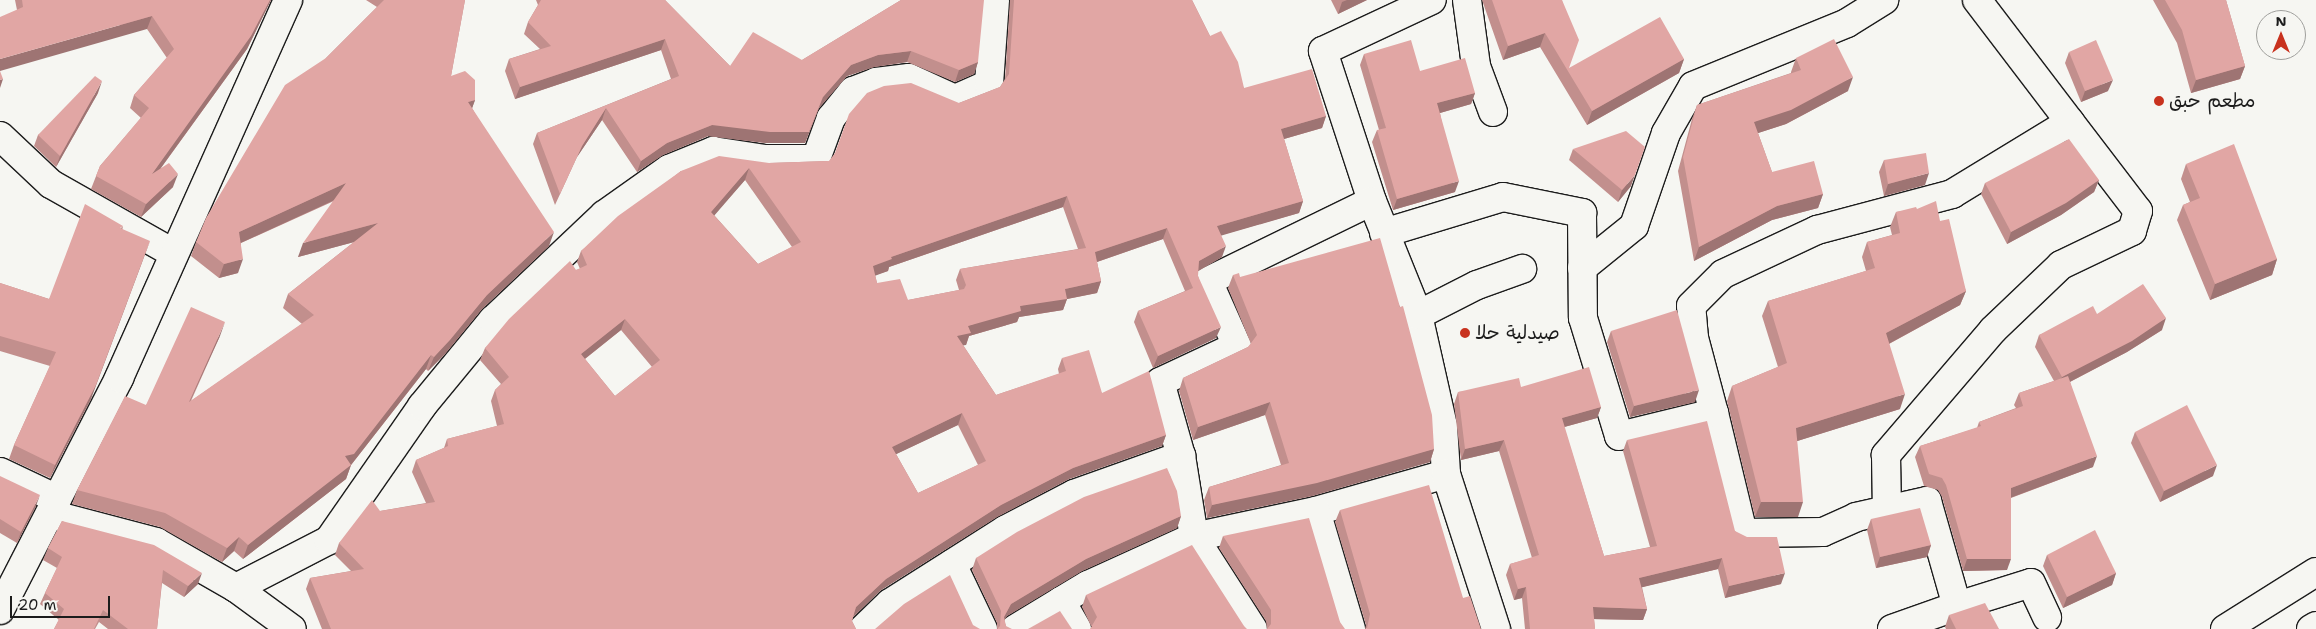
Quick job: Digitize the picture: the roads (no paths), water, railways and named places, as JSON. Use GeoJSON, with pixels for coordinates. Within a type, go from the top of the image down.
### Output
{"type":"FeatureCollection","features":[{"type":"Feature","properties":{"kind":"street"},"geometry":{"type":"LineString","coordinates":[[0,610],[118,378],[288,0]]}},
{"type":"Feature","properties":{"kind":"street"},"geometry":{"type":"LineString","coordinates":[[236,588],[328,540],[422,406],[493,320],[604,215],[669,169],[713,151],[765,159],[816,159],[831,118],[853,91],[876,82],[910,78],[955,99],[990,84],[995,0]]}},
{"type":"Feature","properties":{"kind":"street"},"geometry":{"type":"LineString","coordinates":[[1432,0],[1322,51],[1372,201],[1418,315],[1443,426],[1446,474],[1496,629]]}},
{"type":"Feature","properties":{"kind":"street"},"geometry":{"type":"LineString","coordinates":[[1467,0],[1476,66],[1493,112]]}},
{"type":"Feature","properties":{"kind":"street"},"geometry":{"type":"LineString","coordinates":[[1582,268],[1634,226],[1666,133],[1694,86],[1847,23],[1884,0]]}},
{"type":"Feature","properties":{"kind":"street"},"geometry":{"type":"LineString","coordinates":[[1887,510],[1886,454],[1993,330],[2061,265],[2132,231],[2138,212],[1977,0]]}},
{"type":"Feature","properties":{"kind":"street"},"geometry":{"type":"LineString","coordinates":[[1957,606],[1927,501],[1856,517],[1822,532],[1743,533],[1694,338],[1691,306],[1723,274],[1817,230],[1952,194],[2070,122]]}},
{"type":"Feature","properties":{"kind":"street"},"geometry":{"type":"LineString","coordinates":[[0,136],[51,184],[173,254]]}},
{"type":"Feature","properties":{"kind":"street"},"geometry":{"type":"LineString","coordinates":[[1384,233],[1503,197],[1582,213],[1583,318],[1620,436],[1714,413]]}},
{"type":"Feature","properties":{"kind":"street"},"geometry":{"type":"LineString","coordinates":[[1252,629],[1194,537],[1182,456],[1160,382],[1237,346],[1208,280],[1372,201]]}},
{"type":"Feature","properties":{"kind":"street"},"geometry":{"type":"LineString","coordinates":[[1418,315],[1476,285],[1522,270]]}},
{"type":"Feature","properties":{"kind":"street"},"geometry":{"type":"LineString","coordinates":[[863,629],[890,602],[1005,530],[1074,494],[1182,456]]}},
{"type":"Feature","properties":{"kind":"street"},"geometry":{"type":"LineString","coordinates":[[0,472],[54,507],[156,542],[236,588],[292,629]]}},
{"type":"Feature","properties":{"kind":"street"},"geometry":{"type":"LineString","coordinates":[[1016,629],[1088,585],[1194,537],[1316,511],[1446,474]]}},
{"type":"Feature","properties":{"kind":"street"},"geometry":{"type":"LineString","coordinates":[[1316,511],[1351,629]]}},
{"type":"Feature","properties":{"kind":"street"},"geometry":{"type":"LineString","coordinates":[[952,564],[983,629]]}},
{"type":"Feature","properties":{"kind":"street"},"geometry":{"type":"LineString","coordinates":[[2225,629],[2316,572]]}},
{"type":"Feature","properties":{"kind":"street"},"geometry":{"type":"LineString","coordinates":[[1892,629],[2031,583],[2047,618]]}},
{"type":"Feature","properties":{"kind":"street"},"geometry":{"type":"LineString","coordinates":[[1061,601],[1077,629]]}},
{"type":"Feature","properties":{"kind":"street"},"geometry":{"type":"LineString","coordinates":[[0,619],[4,629]]}},
{"type":"Feature","properties":{"kind":"street"},"geometry":{"type":"LineString","coordinates":[[2311,629],[2316,626]]}},
{"type":"Feature","properties":{"kind":"place","name":"مطعم حبق"},"geometry":{"type":"Point","coordinates":[2159,101]}},
{"type":"Feature","properties":{"kind":"place","name":"صيدلية حلا"},"geometry":{"type":"Point","coordinates":[1465,333]}}]}
